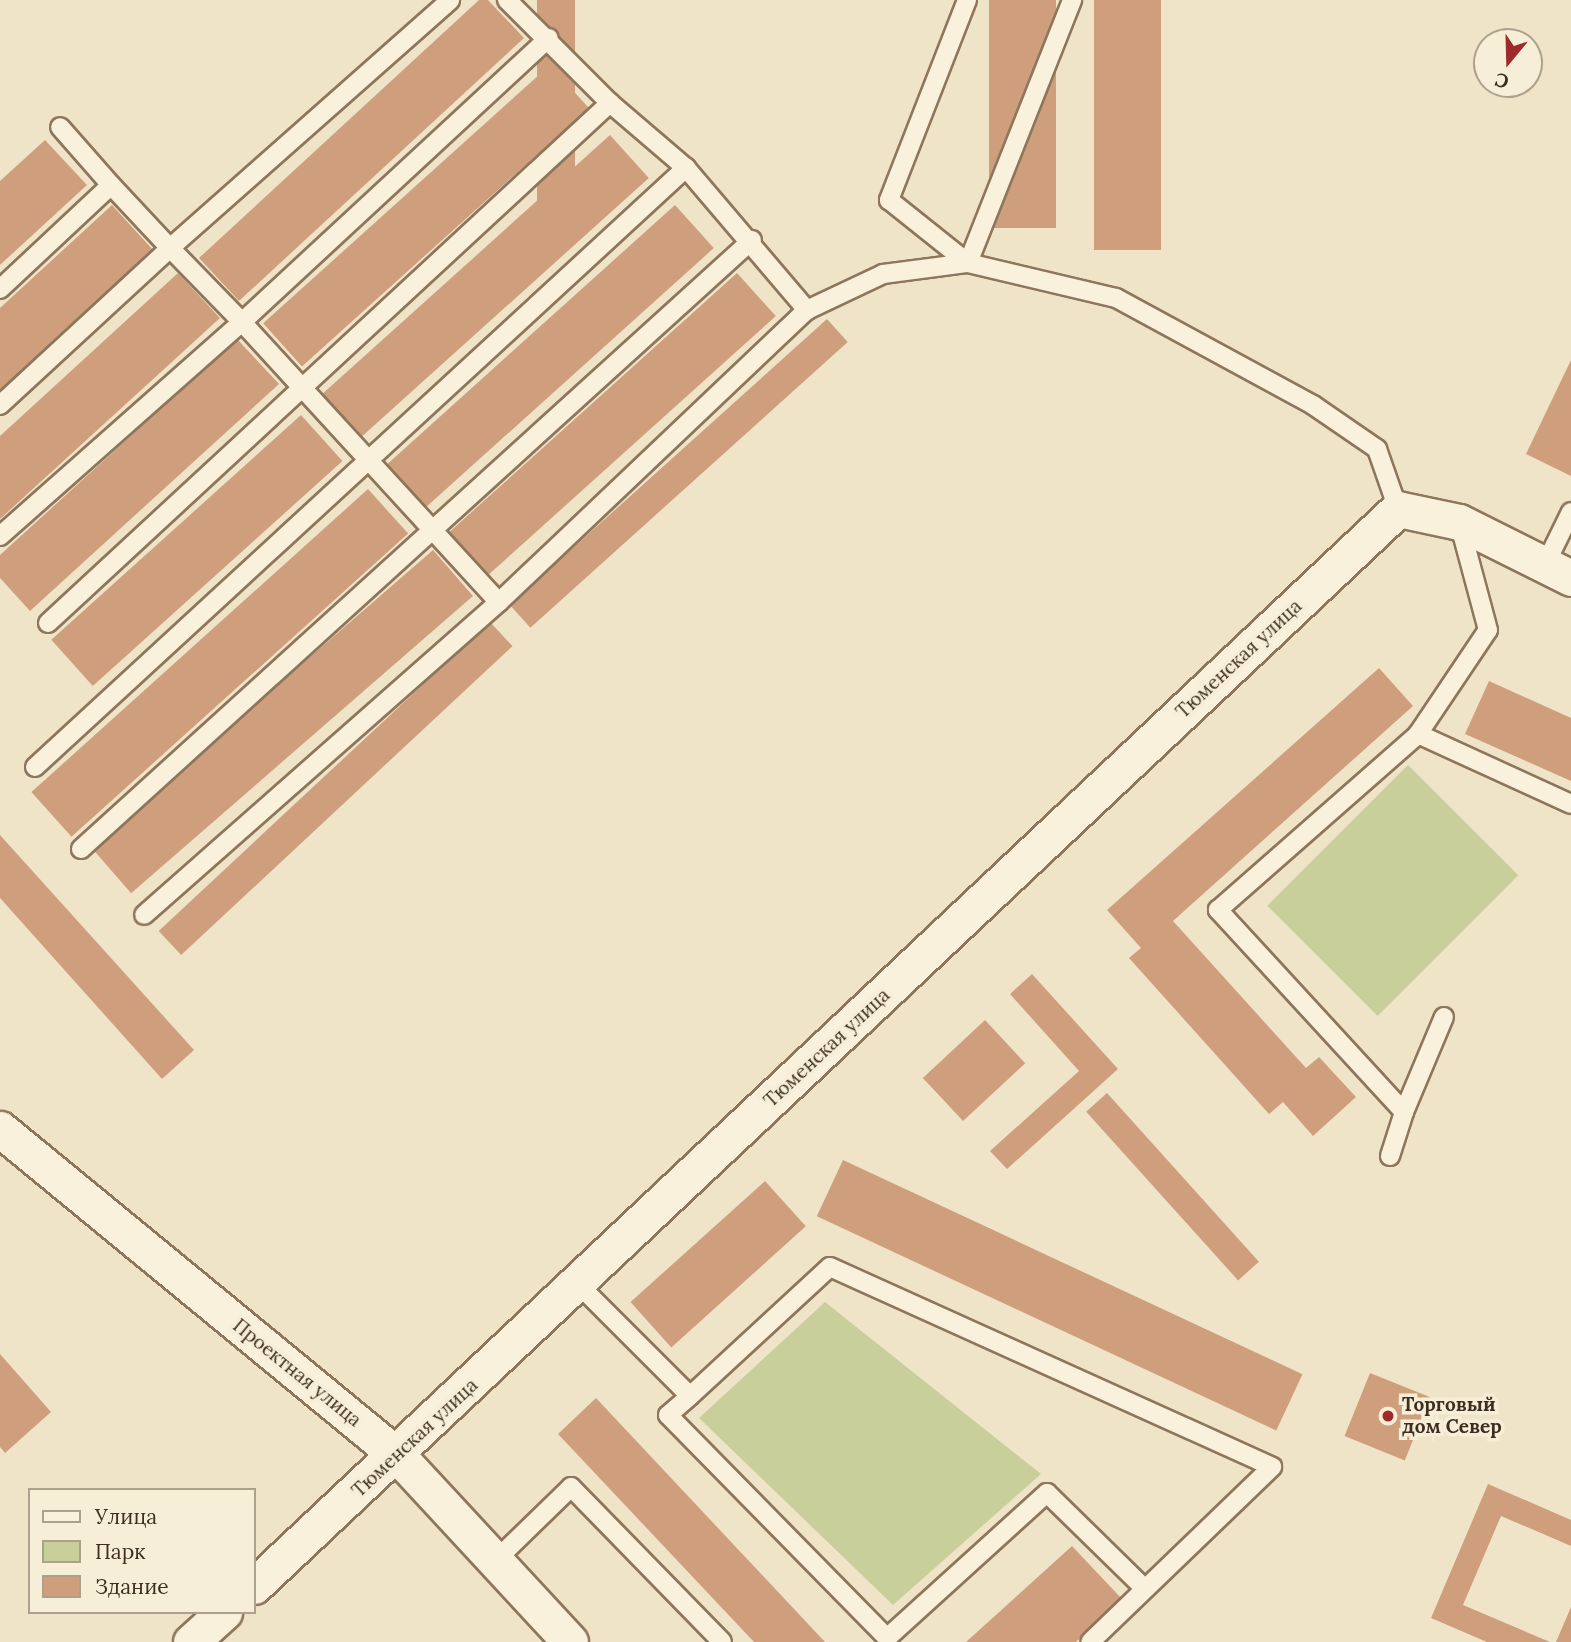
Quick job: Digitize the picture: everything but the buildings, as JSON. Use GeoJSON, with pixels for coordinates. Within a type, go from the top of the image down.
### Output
{"type":"FeatureCollection","features":[{"type":"Feature","properties":{"kind":"street"},"geometry":{"type":"LineString","coordinates":[[1398,509],[1459,522],[1558,572]]}},
{"type":"Feature","properties":{"kind":"street","name":"Тюменская улица"},"geometry":{"type":"LineString","coordinates":[[256,1584],[398,1455],[1398,509]]}},
{"type":"Feature","properties":{"kind":"street","name":"Проектная улица"},"geometry":{"type":"LineString","coordinates":[[0,1129],[398,1455],[570,1642]]}},
{"type":"Feature","properties":{"kind":"street"},"geometry":{"type":"LineString","coordinates":[[191,1642],[222,1614]]}},
{"type":"Feature","properties":{"kind":"lane"},"geometry":{"type":"LineString","coordinates":[[0,405],[170,248],[450,0]]}},
{"type":"Feature","properties":{"kind":"lane"},"geometry":{"type":"LineString","coordinates":[[507,0],[550,38],[610,103],[686,168],[752,240],[807,310]]}},
{"type":"Feature","properties":{"kind":"lane"},"geometry":{"type":"LineString","coordinates":[[967,0],[889,200],[968,262]]}},
{"type":"Feature","properties":{"kind":"lane"},"geometry":{"type":"LineString","coordinates":[[968,262],[1072,0]]}},
{"type":"Feature","properties":{"kind":"lane"},"geometry":{"type":"LineString","coordinates":[[0,536],[242,322],[550,38]]}},
{"type":"Feature","properties":{"kind":"lane"},"geometry":{"type":"LineString","coordinates":[[48,623],[297,386],[610,103]]}},
{"type":"Feature","properties":{"kind":"lane"},"geometry":{"type":"LineString","coordinates":[[60,127],[111,185],[242,322],[430,533],[499,601]]}},
{"type":"Feature","properties":{"kind":"lane"},"geometry":{"type":"LineString","coordinates":[[35,767],[686,168]]}},
{"type":"Feature","properties":{"kind":"lane"},"geometry":{"type":"LineString","coordinates":[[0,289],[111,185]]}},
{"type":"Feature","properties":{"kind":"lane"},"geometry":{"type":"LineString","coordinates":[[81,849],[752,240]]}},
{"type":"Feature","properties":{"kind":"lane"},"geometry":{"type":"LineString","coordinates":[[144,915],[499,601],[807,310],[883,274],[968,262],[1116,298],[1313,405],[1377,449],[1398,509]]}},
{"type":"Feature","properties":{"kind":"lane"},"geometry":{"type":"LineString","coordinates":[[1558,572],[1571,512]]}},
{"type":"Feature","properties":{"kind":"lane"},"geometry":{"type":"LineString","coordinates":[[1404,1111],[1218,910],[1418,734],[1488,630],[1459,522]]}},
{"type":"Feature","properties":{"kind":"lane"},"geometry":{"type":"LineString","coordinates":[[1418,734],[1571,804]]}},
{"type":"Feature","properties":{"kind":"lane"},"geometry":{"type":"LineString","coordinates":[[1390,1156],[1404,1111],[1444,1017]]}},
{"type":"Feature","properties":{"kind":"lane"},"geometry":{"type":"LineString","coordinates":[[1090,1642],[1144,1587],[1272,1467],[831,1267],[668,1415],[887,1638],[1047,1493],[1144,1587]]}},
{"type":"Feature","properties":{"kind":"lane"},"geometry":{"type":"LineString","coordinates":[[578,1284],[690,1396]]}},
{"type":"Feature","properties":{"kind":"lane"},"geometry":{"type":"LineString","coordinates":[[495,1561],[571,1487],[722,1642]]}},
{"type":"Feature","properties":{"kind":"green space"},"geometry":{"type":"Polygon","coordinates":[[[1408,765],[1518,875],[1378,1016],[1267,906],[1408,765]]]}},
{"type":"Feature","properties":{"kind":"green space"},"geometry":{"type":"Polygon","coordinates":[[[825,1302],[1041,1474],[893,1605],[699,1418],[825,1302]]]}},
{"type":"Feature","properties":{"kind":"place","name":"Торговый дом Север"},"geometry":{"type":"Point","coordinates":[1388,1416]}}]}
